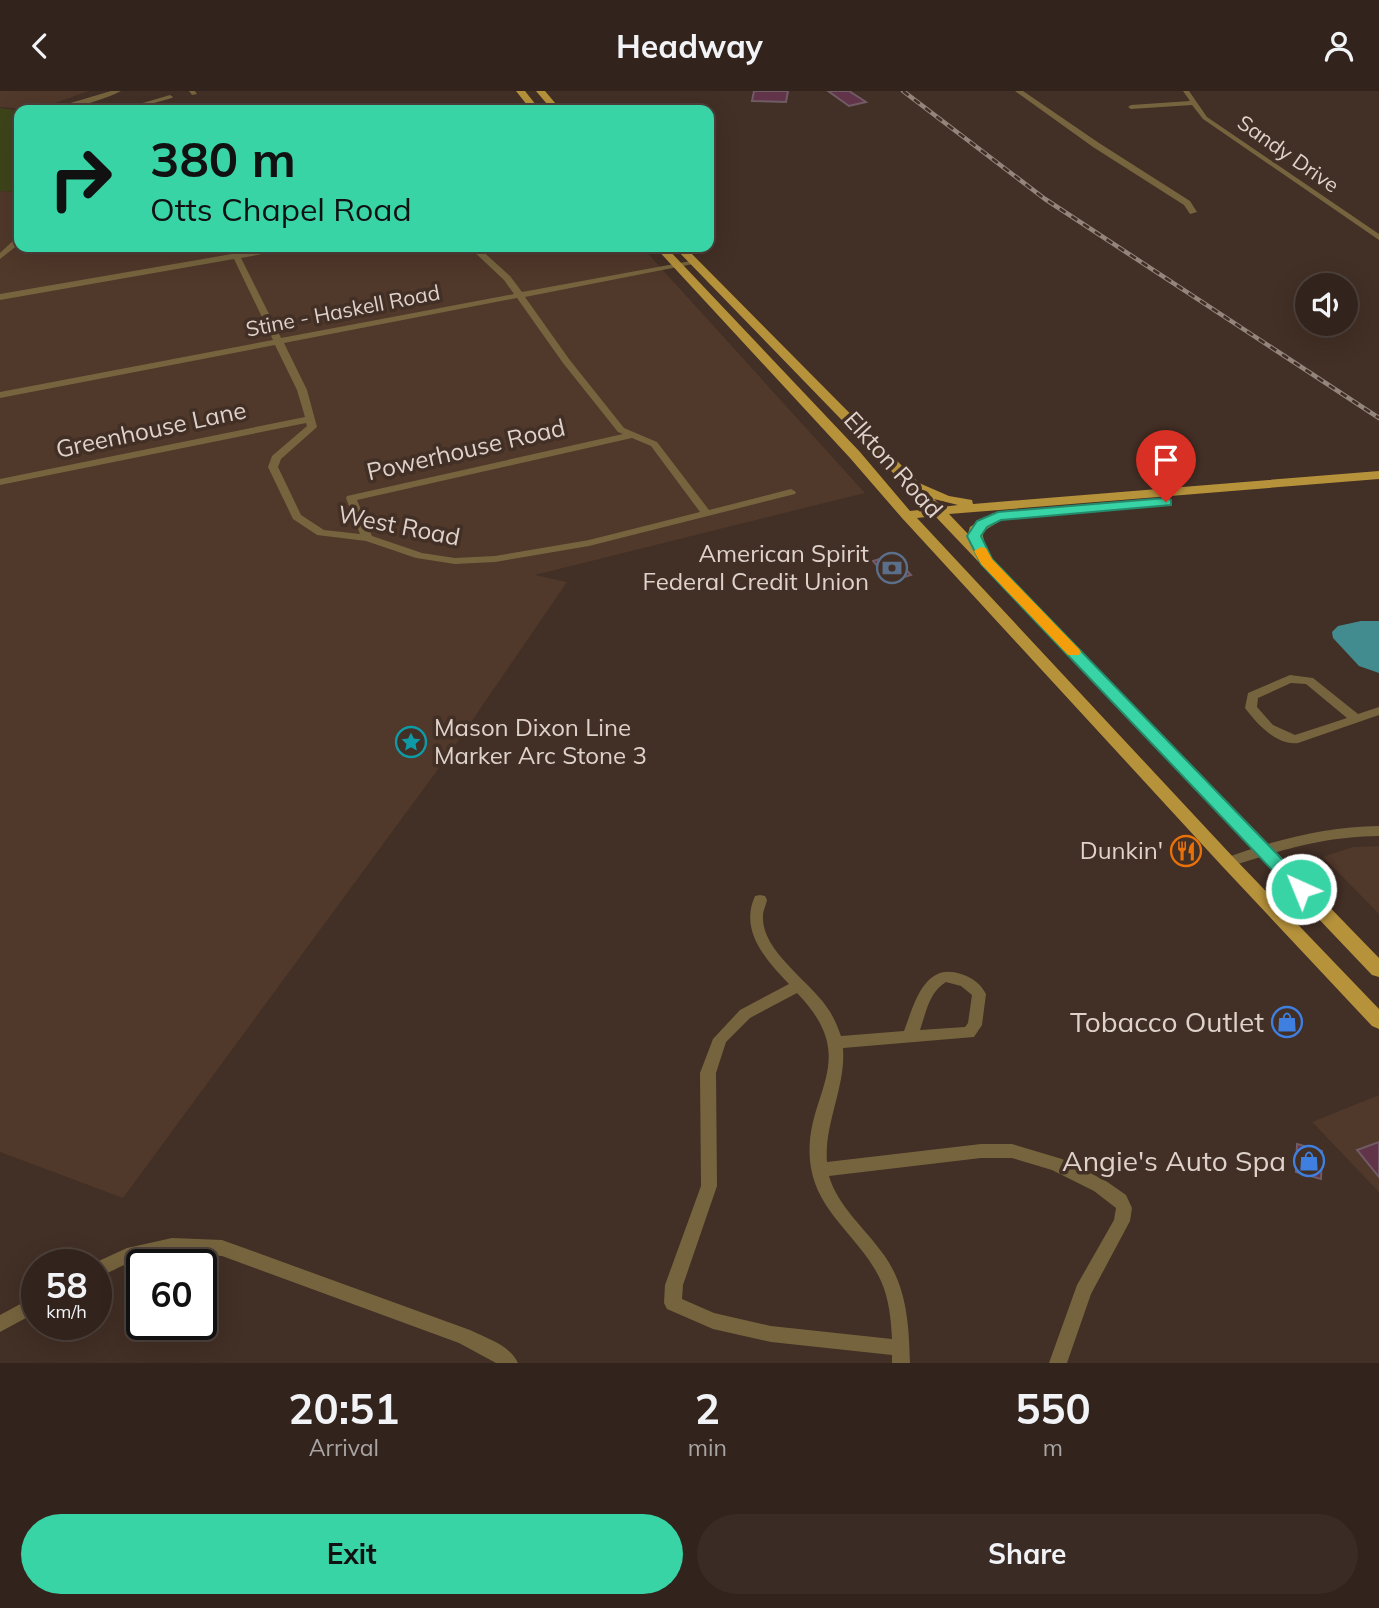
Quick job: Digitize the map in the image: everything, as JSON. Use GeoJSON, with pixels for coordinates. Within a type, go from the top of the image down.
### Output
{"type":"FeatureCollection","features":[{"type":"Feature","properties":{"kind":"main road"},"geometry":{"type":"LineString","coordinates":[[520,91],[532,105]]}},
{"type":"Feature","properties":{"kind":"main road"},"geometry":{"type":"LineString","coordinates":[[540,91],[553,105]]}},
{"type":"Feature","properties":{"kind":"main road","name":"Elkton Road"},"geometry":{"type":"LineString","coordinates":[[665,252],[848,447],[1228,862],[1379,1021]]}},
{"type":"Feature","properties":{"kind":"main road","name":"Elkton Road"},"geometry":{"type":"LineString","coordinates":[[684,252],[788,354],[905,479],[1379,969]]}},
{"type":"Feature","properties":{"kind":"main road"},"geometry":{"type":"LineString","coordinates":[[912,520],[1379,475]]}},
{"type":"Feature","properties":{"kind":"main road"},"geometry":{"type":"LineString","coordinates":[[905,479],[945,499],[998,511],[1379,486]]}},
{"type":"Feature","properties":{"kind":"main road"},"geometry":{"type":"LineString","coordinates":[[986,561],[975,539],[975,533],[998,511]]}},
{"type":"Feature","properties":{"kind":"street"},"geometry":{"type":"LineString","coordinates":[[57,105],[102,91]]}},
{"type":"Feature","properties":{"kind":"street"},"geometry":{"type":"LineString","coordinates":[[71,105],[118,91]]}},
{"type":"Feature","properties":{"kind":"street"},"geometry":{"type":"LineString","coordinates":[[1018,91],[1096,145],[1187,202],[1193,212]]}},
{"type":"Feature","properties":{"kind":"street","name":"Sandy Drive"},"geometry":{"type":"LineString","coordinates":[[1186,91],[1210,121],[1379,238]]}},
{"type":"Feature","properties":{"kind":"street"},"geometry":{"type":"LineString","coordinates":[[140,105],[170,97]]}},
{"type":"Feature","properties":{"kind":"street"},"geometry":{"type":"LineString","coordinates":[[1131,107],[1194,103]]}},
{"type":"Feature","properties":{"kind":"street"},"geometry":{"type":"LineString","coordinates":[[0,257],[14,244]]}},
{"type":"Feature","properties":{"kind":"street"},"geometry":{"type":"LineString","coordinates":[[0,297],[229,252]]}},
{"type":"Feature","properties":{"kind":"street"},"geometry":{"type":"LineString","coordinates":[[234,252],[302,390],[310,419]]}},
{"type":"Feature","properties":{"kind":"street"},"geometry":{"type":"LineString","coordinates":[[479,252],[491,261],[520,295],[569,365],[621,430],[654,444],[708,514]]}},
{"type":"Feature","properties":{"kind":"street","name":"Stine - Haskell Road"},"geometry":{"type":"LineString","coordinates":[[0,395],[694,262]]}},
{"type":"Feature","properties":{"kind":"street","name":"Greenhouse Lane"},"geometry":{"type":"LineString","coordinates":[[0,482],[310,419]]}},
{"type":"Feature","properties":{"kind":"street","name":"West Road"},"geometry":{"type":"LineString","coordinates":[[310,419],[312,427],[276,458],[273,467],[293,512],[321,533],[367,538],[432,558],[478,561],[589,543],[791,492]]}},
{"type":"Feature","properties":{"kind":"street","name":"Powerhouse Road"},"geometry":{"type":"LineString","coordinates":[[367,538],[351,498],[633,435]]}},
{"type":"Feature","properties":{"kind":"street"},"geometry":{"type":"LineString","coordinates":[[1355,718],[1309,681],[1290,679],[1252,696],[1251,708],[1269,728],[1294,740],[1379,711]]}},
{"type":"Feature","properties":{"kind":"street"},"geometry":{"type":"LineString","coordinates":[[1228,862],[1262,849],[1321,834],[1347,830],[1379,831]]}},
{"type":"Feature","properties":{"kind":"street"},"geometry":{"type":"LineString","coordinates":[[760,900],[754,915],[758,930],[772,953],[799,985],[829,1022],[835,1042],[836,1070],[816,1140],[820,1170],[838,1213],[880,1262],[889,1279],[899,1311],[901,1355],[771,1334],[713,1321],[673,1303],[674,1285],[709,1186],[708,1073],[720,1039],[745,1014],[799,985]]}},
{"type":"Feature","properties":{"kind":"street"},"geometry":{"type":"LineString","coordinates":[[835,1042],[969,1033],[975,1025],[979,994],[976,989],[948,975],[936,979],[930,987],[910,1036]]}},
{"type":"Feature","properties":{"kind":"street"},"geometry":{"type":"LineString","coordinates":[[820,1170],[981,1151],[1012,1151],[1056,1164],[1115,1196],[1124,1208],[1122,1221],[1083,1291],[1058,1363]]}},
{"type":"Feature","properties":{"kind":"street"},"geometry":{"type":"LineString","coordinates":[[112,1263],[144,1250],[184,1243],[222,1248],[464,1336],[498,1353],[509,1363]]}},
{"type":"Feature","properties":{"kind":"street"},"geometry":{"type":"LineString","coordinates":[[0,1324],[21,1312]]}},
{"type":"Feature","properties":{"kind":"shaded area"},"geometry":{"type":"Polygon","coordinates":[[[0,91],[89,91],[49,105],[0,107],[0,91]]]}},
{"type":"Feature","properties":{"kind":"shaded area"},"geometry":{"type":"Polygon","coordinates":[[[0,191],[14,192],[14,252],[647,252],[865,493],[535,575],[567,582],[450,753],[123,1198],[0,1152],[0,191]]]}},
{"type":"Feature","properties":{"kind":"shaded area"},"geometry":{"type":"Polygon","coordinates":[[[1379,846],[1379,914],[1323,857],[1353,847],[1379,846]]]}},
{"type":"Feature","properties":{"kind":"shaded area"},"geometry":{"type":"Polygon","coordinates":[[[1379,1095],[1379,1192],[1312,1122],[1379,1095]]]}},
{"type":"Feature","properties":{"kind":"green space"},"geometry":{"type":"Polygon","coordinates":[[[0,108],[14,110],[14,192],[0,191],[0,108]]]}},
{"type":"Feature","properties":{"kind":"water"},"geometry":{"type":"Polygon","coordinates":[[[1361,621],[1379,621],[1379,673],[1359,666],[1333,638],[1332,632],[1338,626],[1361,621]]]}},
{"type":"Feature","properties":{"kind":"building"},"geometry":{"type":"Polygon","coordinates":[[[754,91],[788,91],[786,102],[752,101],[754,91]]]}},
{"type":"Feature","properties":{"kind":"building"},"geometry":{"type":"Polygon","coordinates":[[[828,91],[849,91],[866,102],[849,106],[828,91]]]}},
{"type":"Feature","properties":{"kind":"building","name":"American Spirit Federal Credit Union"},"geometry":{"type":"Polygon","coordinates":[[[893,555],[911,575],[890,581],[873,561],[893,555]]]}},
{"type":"Feature","properties":{"kind":"building"},"geometry":{"type":"Polygon","coordinates":[[[1379,1142],[1379,1177],[1357,1150],[1379,1142]]]}},
{"type":"Feature","properties":{"kind":"building","name":"Angie's Auto Spa"},"geometry":{"type":"Polygon","coordinates":[[[1297,1144],[1322,1151],[1321,1179],[1296,1172],[1297,1144]]]}},
{"type":"Feature","properties":{"kind":"railway"},"geometry":{"type":"LineString","coordinates":[[903,91],[1045,199],[1379,418]]}},
{"type":"Feature","properties":{"kind":"slow traffic"},"geometry":{"type":"LineString","coordinates":[[981,551],[986,561],[1073,652]]}},
{"type":"Feature","properties":{"kind":"place","name":"American Spirit Federal Credit Union"},"geometry":{"type":"Point","coordinates":[892,568]}},
{"type":"Feature","properties":{"kind":"place","name":"Mason Dixon Line Marker Arc Stone 3"},"geometry":{"type":"Point","coordinates":[411,742]}},
{"type":"Feature","properties":{"kind":"place","name":"Dunkin'"},"geometry":{"type":"Point","coordinates":[1186,851]}},
{"type":"Feature","properties":{"kind":"place","name":"Tobacco Outlet"},"geometry":{"type":"Point","coordinates":[1287,1022]}},
{"type":"Feature","properties":{"kind":"place","name":"Angie's Auto Spa"},"geometry":{"type":"Point","coordinates":[1309,1161]}},
{"type":"Feature","properties":{"kind":"route"},"geometry":{"type":"LineString","coordinates":[[1166,502],[998,516],[982,524],[975,530],[974,536],[986,561],[1301,889]]}}]}
